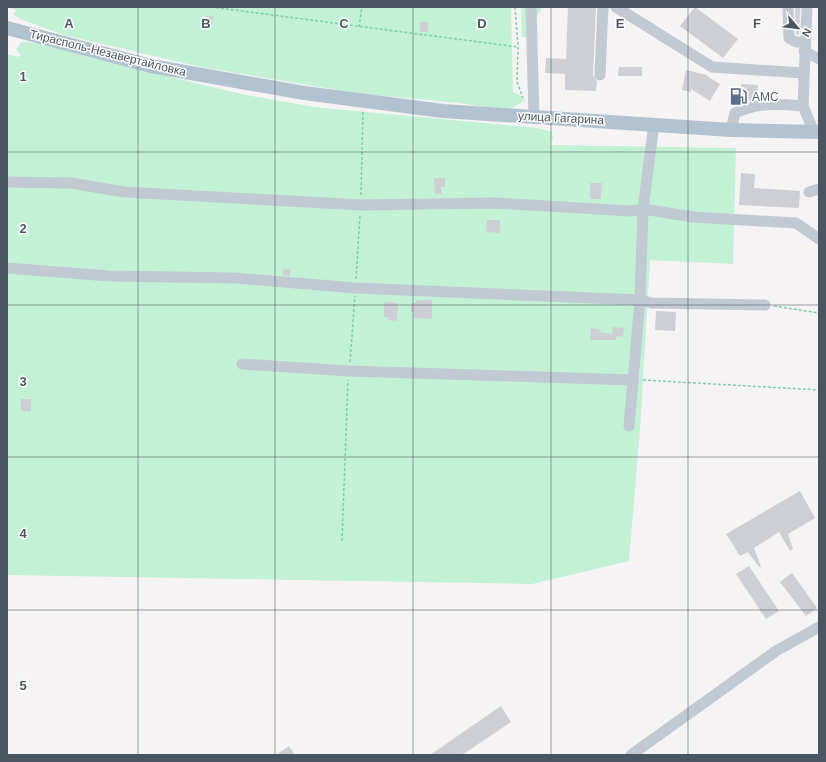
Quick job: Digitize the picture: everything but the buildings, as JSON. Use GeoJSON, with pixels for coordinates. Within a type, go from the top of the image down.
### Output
{"type":"FeatureCollection","features":[{"type":"Feature","properties":{"kind":"main road","name":"Тирасполь-Незавертайловка"},"geometry":{"type":"LineString","coordinates":[[7,28],[151,66],[304,93]]}},
{"type":"Feature","properties":{"kind":"main road","name":"улица Гагарина"},"geometry":{"type":"LineString","coordinates":[[304,93],[443,111],[534,110],[654,124],[731,130],[816,132]]}},
{"type":"Feature","properties":{"kind":"street"},"geometry":{"type":"LineString","coordinates":[[531,7],[534,110]]}},
{"type":"Feature","properties":{"kind":"street"},"geometry":{"type":"LineString","coordinates":[[600,75],[603,7]]}},
{"type":"Feature","properties":{"kind":"street"},"geometry":{"type":"LineString","coordinates":[[616,7],[712,67],[804,73]]}},
{"type":"Feature","properties":{"kind":"street"},"geometry":{"type":"LineString","coordinates":[[788,7],[789,38],[804,46],[819,59]]}},
{"type":"Feature","properties":{"kind":"street"},"geometry":{"type":"LineString","coordinates":[[807,7],[804,46],[803,106],[816,132]]}},
{"type":"Feature","properties":{"kind":"street"},"geometry":{"type":"LineString","coordinates":[[731,130],[736,113],[750,106],[777,104],[803,106]]}},
{"type":"Feature","properties":{"kind":"street"},"geometry":{"type":"LineString","coordinates":[[630,426],[640,300],[643,209],[654,124]]}},
{"type":"Feature","properties":{"kind":"street"},"geometry":{"type":"LineString","coordinates":[[7,182],[71,183],[124,192],[361,205],[495,203],[631,211],[643,209],[693,217],[796,223],[819,239]]}},
{"type":"Feature","properties":{"kind":"street"},"geometry":{"type":"LineString","coordinates":[[7,268],[109,276],[235,278],[355,288],[640,300],[658,303],[765,305]]}},
{"type":"Feature","properties":{"kind":"street"},"geometry":{"type":"LineString","coordinates":[[242,364],[349,371],[634,380]]}},
{"type":"Feature","properties":{"kind":"street"},"geometry":{"type":"LineString","coordinates":[[631,755],[776,651],[819,627]]}},
{"type":"Feature","properties":{"kind":"path"},"geometry":{"type":"LineString","coordinates":[[211,7],[518,47]]}},
{"type":"Feature","properties":{"kind":"path"},"geometry":{"type":"LineString","coordinates":[[359,27],[362,7]]}},
{"type":"Feature","properties":{"kind":"path"},"geometry":{"type":"LineString","coordinates":[[515,7],[518,47],[517,82],[523,98],[534,110]]}},
{"type":"Feature","properties":{"kind":"path"},"geometry":{"type":"LineString","coordinates":[[342,541],[346,415],[361,205],[363,101]]}},
{"type":"Feature","properties":{"kind":"path"},"geometry":{"type":"LineString","coordinates":[[765,305],[805,309],[819,313]]}},
{"type":"Feature","properties":{"kind":"path"},"geometry":{"type":"LineString","coordinates":[[634,380],[819,390]]}},
{"type":"Feature","properties":{"kind":"green space"},"geometry":{"type":"Polygon","coordinates":[[[7,7],[511,7],[513,92],[523,97],[525,101],[505,111],[460,103],[361,94],[201,67],[64,35],[20,19],[13,14],[17,10],[7,7]]]}},
{"type":"Feature","properties":{"kind":"green space"},"geometry":{"type":"Polygon","coordinates":[[[521,7],[542,7],[526,37],[522,37],[521,7]]]}},
{"type":"Feature","properties":{"kind":"green space"},"geometry":{"type":"Polygon","coordinates":[[[21,42],[38,43],[128,67],[246,95],[314,107],[537,128],[552,132],[553,139],[550,145],[736,148],[733,264],[650,260],[640,430],[629,561],[532,584],[7,575],[7,54],[17,57],[21,55],[16,50],[21,42]]]}},
{"type":"Feature","properties":{"kind":"place","name":"AMC"},"geometry":{"type":"Point","coordinates":[739,97]}}]}
